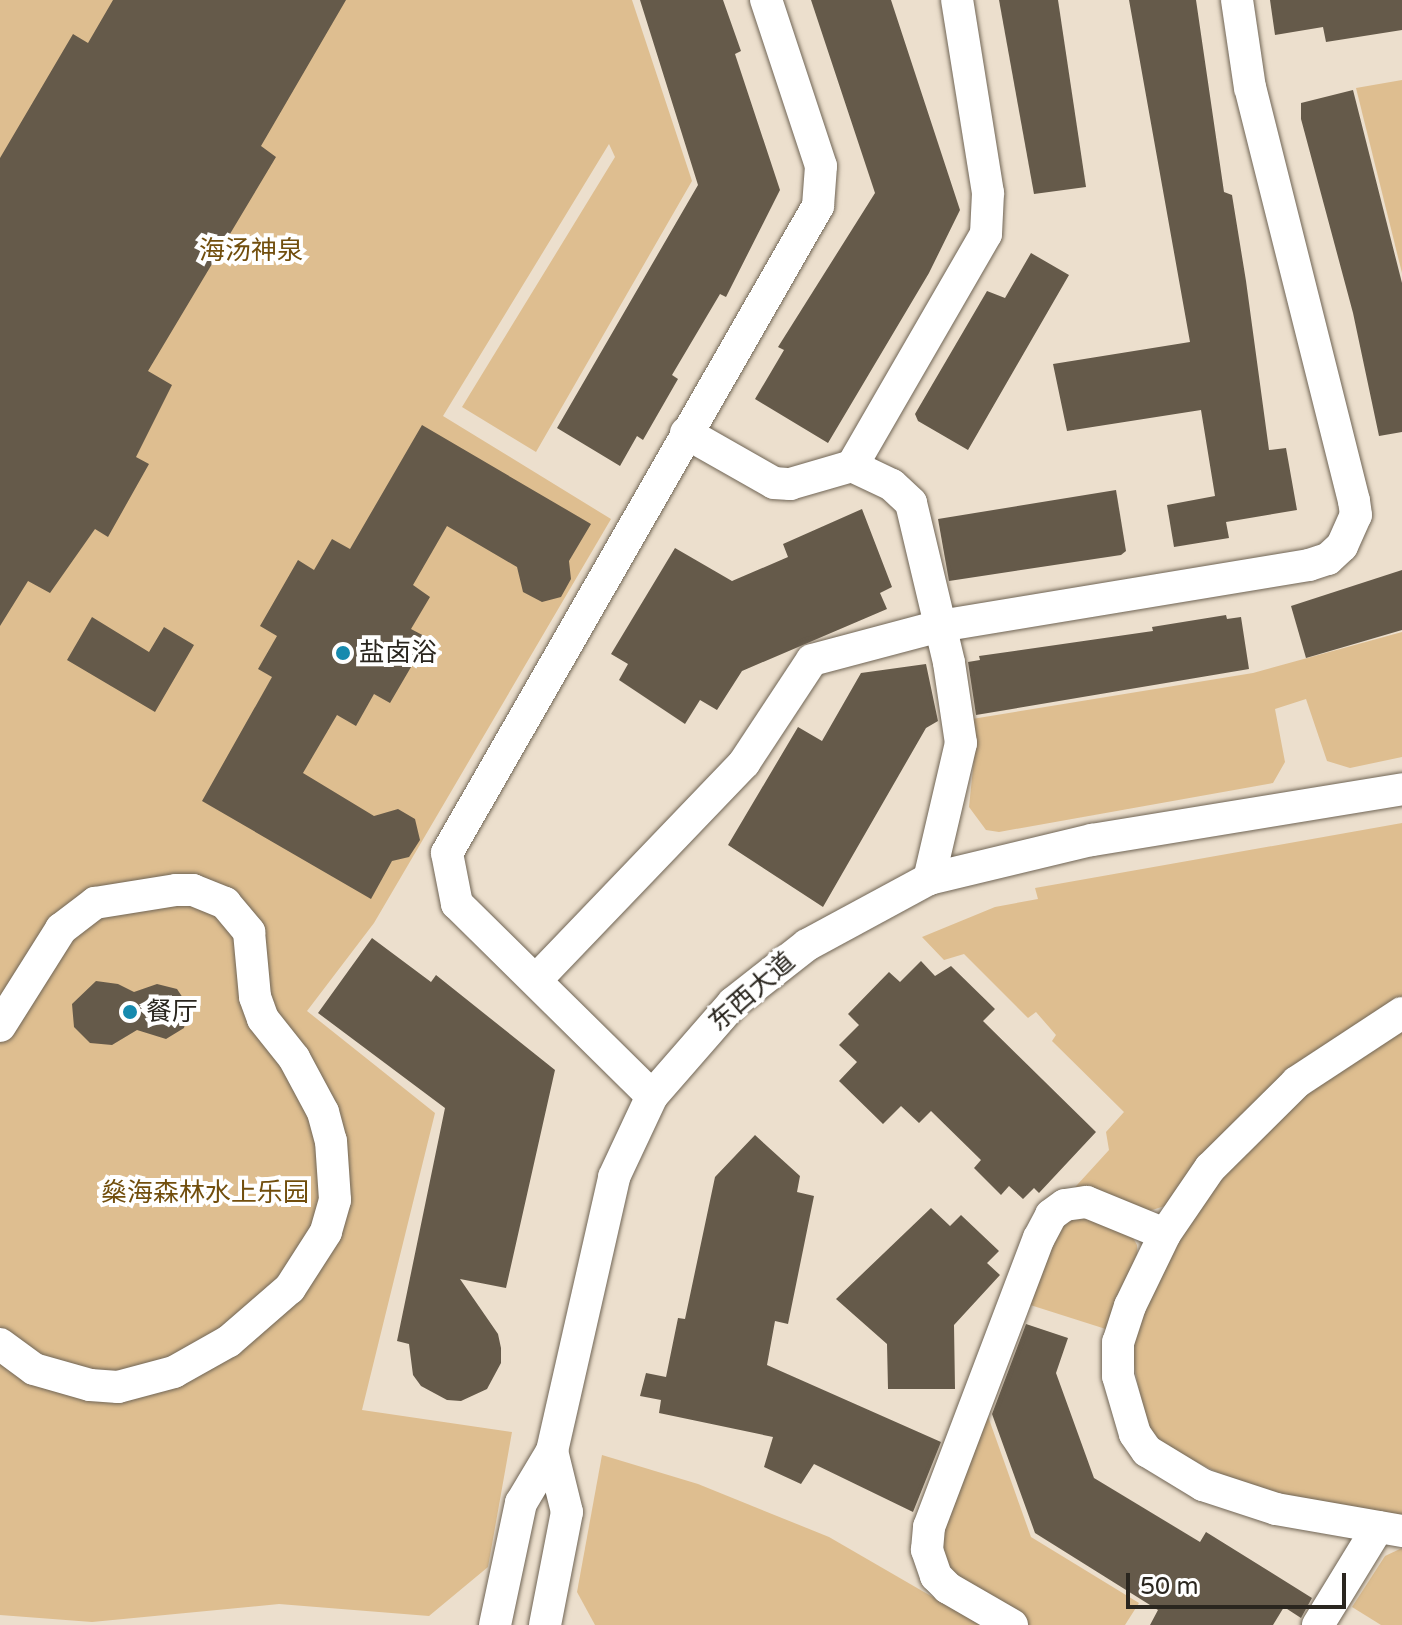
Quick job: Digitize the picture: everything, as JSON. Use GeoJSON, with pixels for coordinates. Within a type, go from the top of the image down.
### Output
{"type":"FeatureCollection","features":[{"type":"Feature","properties":{"kind":"street"},"geometry":{"type":"LineString","coordinates":[[652,1096],[457,904],[447,853],[822,194],[821,166],[766,0]]}},
{"type":"Feature","properties":{"kind":"street"},"geometry":{"type":"LineString","coordinates":[[852,466],[986,234],[988,193],[957,0]]}},
{"type":"Feature","properties":{"kind":"street"},"geometry":{"type":"LineString","coordinates":[[536,980],[744,763],[812,660],[940,626],[1309,565],[1328,559],[1350,534],[1354,501],[1250,88],[1237,0]]}},
{"type":"Feature","properties":{"kind":"street"},"geometry":{"type":"LineString","coordinates":[[686,433],[774,483],[852,466],[892,485],[911,503],[940,626],[961,743],[929,879]]}},
{"type":"Feature","properties":{"kind":"street","name":"东西大道"},"geometry":{"type":"LineString","coordinates":[[545,1625],[567,1512],[552,1451],[614,1177],[652,1096],[733,1003],[807,945],[929,879],[1092,840],[1402,789]]}},
{"type":"Feature","properties":{"kind":"street"},"geometry":{"type":"LineString","coordinates":[[0,1026],[61,929],[95,903],[193,890],[225,903],[249,932],[255,997],[263,1019],[294,1058],[323,1112],[335,1169],[335,1200],[326,1232],[290,1288],[229,1341],[174,1372],[118,1387],[90,1385],[34,1369],[0,1344]]}},
{"type":"Feature","properties":{"kind":"street"},"geometry":{"type":"LineString","coordinates":[[1318,1625],[1390,1529],[1276,1509],[1203,1485],[1160,1461],[1135,1434],[1118,1376],[1118,1342],[1130,1306],[1165,1234],[1210,1168],[1266,1108],[1337,1052],[1402,1013]]}},
{"type":"Feature","properties":{"kind":"street"},"geometry":{"type":"LineString","coordinates":[[1012,1625],[948,1588],[936,1576],[927,1550],[929,1527],[1039,1238],[1058,1210],[1087,1202],[1165,1234]]}},
{"type":"Feature","properties":{"kind":"street"},"geometry":{"type":"LineString","coordinates":[[495,1625],[521,1503],[552,1451]]}},
{"type":"Feature","properties":{"kind":"green space"},"geometry":{"type":"Polygon","coordinates":[[[0,0],[632,0],[692,181],[536,452],[462,407],[615,157],[609,144],[443,416],[611,519],[374,923],[307,1011],[435,1113],[362,1410],[512,1432],[488,1567],[429,1616],[279,1604],[92,1622],[0,1615],[0,0]]]}},
{"type":"Feature","properties":{"kind":"green space"},"geometry":{"type":"Polygon","coordinates":[[[1402,80],[1402,273],[1356,88],[1402,80]]]}},
{"type":"Feature","properties":{"kind":"green space"},"geometry":{"type":"Polygon","coordinates":[[[1402,632],[1402,757],[1350,768],[1327,761],[1306,699],[1275,709],[1285,762],[1273,783],[999,832],[986,830],[969,807],[975,749],[972,719],[1253,673],[1402,632]]]}},
{"type":"Feature","properties":{"kind":"green space"},"geometry":{"type":"Polygon","coordinates":[[[1402,823],[1402,1004],[1171,1204],[1146,1212],[1067,1196],[1109,1150],[1106,1132],[1124,1112],[1052,1041],[1056,1035],[1036,1012],[1028,1018],[964,954],[944,960],[922,937],[995,907],[1038,899],[1035,888],[1402,823]]]}},
{"type":"Feature","properties":{"kind":"green space"},"geometry":{"type":"Polygon","coordinates":[[[1402,1024],[1402,1516],[1290,1498],[1235,1481],[1164,1446],[1145,1421],[1133,1359],[1137,1323],[1156,1279],[1214,1183],[1303,1089],[1402,1024]]]}},
{"type":"Feature","properties":{"kind":"green space"},"geometry":{"type":"Polygon","coordinates":[[[1069,1214],[1128,1229],[1137,1245],[1138,1261],[1112,1331],[1024,1303],[1069,1214]]]}},
{"type":"Feature","properties":{"kind":"green space"},"geometry":{"type":"Polygon","coordinates":[[[985,1408],[1031,1537],[1139,1603],[1125,1625],[1029,1625],[942,1567],[938,1532],[985,1408]]]}},
{"type":"Feature","properties":{"kind":"green space"},"geometry":{"type":"Polygon","coordinates":[[[602,1455],[698,1484],[829,1537],[981,1625],[595,1625],[577,1592],[602,1455]]]}},
{"type":"Feature","properties":{"kind":"green space"},"geometry":{"type":"Polygon","coordinates":[[[1402,1548],[1402,1625],[1381,1625],[1352,1607],[1385,1556],[1402,1548]]]}},
{"type":"Feature","properties":{"kind":"building"},"geometry":{"type":"Polygon","coordinates":[[[113,0],[346,0],[261,146],[276,157],[148,371],[172,385],[136,457],[149,464],[108,537],[95,529],[50,593],[28,581],[0,626],[0,158],[73,34],[88,43],[113,0]]]}},
{"type":"Feature","properties":{"kind":"building"},"geometry":{"type":"Polygon","coordinates":[[[640,0],[723,0],[741,51],[735,54],[780,190],[726,297],[720,294],[672,375],[678,379],[643,440],[637,436],[620,466],[557,428],[698,185],[640,0]]]}},
{"type":"Feature","properties":{"kind":"building"},"geometry":{"type":"Polygon","coordinates":[[[811,0],[891,0],[960,210],[929,273],[828,443],[755,399],[784,350],[778,347],[875,193],[811,0]]]}},
{"type":"Feature","properties":{"kind":"building"},"geometry":{"type":"Polygon","coordinates":[[[999,0],[1058,0],[1086,187],[1034,194],[999,0]]]}},
{"type":"Feature","properties":{"kind":"building"},"geometry":{"type":"Polygon","coordinates":[[[1129,0],[1196,0],[1224,192],[1232,195],[1246,281],[1269,450],[1286,448],[1297,510],[1226,522],[1229,538],[1174,547],[1167,505],[1215,496],[1201,410],[1067,431],[1053,364],[1190,342],[1129,0]]]}},
{"type":"Feature","properties":{"kind":"building"},"geometry":{"type":"Polygon","coordinates":[[[1270,0],[1402,0],[1402,30],[1326,42],[1323,27],[1275,35],[1270,0]]]}},
{"type":"Feature","properties":{"kind":"building"},"geometry":{"type":"Polygon","coordinates":[[[1353,90],[1402,283],[1402,432],[1379,436],[1353,313],[1301,119],[1301,103],[1353,90]]]}},
{"type":"Feature","properties":{"kind":"building"},"geometry":{"type":"Polygon","coordinates":[[[1031,253],[1069,275],[968,450],[918,421],[915,414],[987,291],[1005,298],[1031,253]]]}},
{"type":"Feature","properties":{"kind":"building","name":"盐卤浴"},"geometry":{"type":"Polygon","coordinates":[[[422,425],[591,524],[569,561],[571,579],[561,597],[542,602],[523,592],[517,567],[447,526],[413,585],[430,597],[411,629],[428,638],[390,703],[374,694],[356,726],[337,715],[303,773],[374,816],[398,809],[415,819],[420,840],[409,857],[392,861],[371,899],[202,801],[272,677],[258,669],[277,636],[260,626],[298,560],[314,570],[332,539],[350,549],[422,425]]]}},
{"type":"Feature","properties":{"kind":"building"},"geometry":{"type":"Polygon","coordinates":[[[1116,490],[1126,551],[1121,555],[949,581],[938,519],[1116,490]]]}},
{"type":"Feature","properties":{"kind":"building"},"geometry":{"type":"Polygon","coordinates":[[[862,509],[892,587],[880,593],[887,609],[742,671],[717,710],[700,700],[685,724],[619,680],[628,664],[611,654],[675,548],[732,581],[788,557],[783,544],[862,509]]]}},
{"type":"Feature","properties":{"kind":"building"},"geometry":{"type":"Polygon","coordinates":[[[1402,570],[1402,630],[1306,658],[1291,606],[1402,570]]]}},
{"type":"Feature","properties":{"kind":"building"},"geometry":{"type":"Polygon","coordinates":[[[1226,615],[1227,619],[1241,617],[1249,669],[976,715],[968,662],[980,660],[979,656],[1153,631],[1152,627],[1226,615]]]}},
{"type":"Feature","properties":{"kind":"building"},"geometry":{"type":"Polygon","coordinates":[[[92,617],[149,652],[164,627],[194,645],[155,712],[67,660],[92,617]]]}},
{"type":"Feature","properties":{"kind":"building"},"geometry":{"type":"Polygon","coordinates":[[[926,664],[938,721],[926,728],[823,907],[728,845],[798,727],[822,741],[861,673],[926,664]]]}},
{"type":"Feature","properties":{"kind":"building"},"geometry":{"type":"Polygon","coordinates":[[[372,938],[431,982],[436,975],[555,1070],[506,1288],[460,1279],[498,1334],[501,1348],[501,1363],[487,1389],[461,1401],[447,1400],[421,1386],[413,1375],[409,1344],[397,1341],[445,1108],[318,1013],[372,938]]]}},
{"type":"Feature","properties":{"kind":"building"},"geometry":{"type":"Polygon","coordinates":[[[921,961],[935,976],[951,966],[995,1009],[983,1021],[1096,1132],[1039,1193],[1034,1188],[1023,1199],[1009,1186],[1001,1195],[974,1168],[981,1160],[931,1111],[919,1123],[901,1106],[883,1124],[839,1081],[857,1062],[839,1045],[859,1025],[848,1014],[889,972],[900,982],[921,961]]]}},
{"type":"Feature","properties":{"kind":"building","name":"餐厅"},"geometry":{"type":"Polygon","coordinates":[[[96,981],[118,984],[134,992],[157,984],[177,989],[189,1007],[184,1028],[166,1039],[137,1030],[112,1045],[90,1043],[74,1027],[72,1004],[96,981]]]}},
{"type":"Feature","properties":{"kind":"building"},"geometry":{"type":"Polygon","coordinates":[[[755,1135],[800,1176],[797,1192],[814,1196],[788,1324],[775,1321],[767,1365],[941,1442],[913,1512],[814,1464],[801,1484],[764,1467],[773,1437],[659,1413],[661,1400],[640,1396],[646,1373],[666,1377],[678,1318],[685,1319],[715,1177],[755,1135]]]}},
{"type":"Feature","properties":{"kind":"building"},"geometry":{"type":"Polygon","coordinates":[[[931,1208],[950,1226],[961,1215],[999,1251],[987,1263],[1000,1275],[954,1325],[955,1389],[888,1389],[887,1344],[836,1299],[931,1208]]]}},
{"type":"Feature","properties":{"kind":"building"},"geometry":{"type":"Polygon","coordinates":[[[1026,1324],[1068,1338],[1056,1373],[1094,1478],[1200,1542],[1206,1532],[1312,1598],[1301,1618],[1284,1607],[1273,1625],[1150,1625],[1158,1610],[1035,1533],[992,1414],[1026,1324]]]}},
{"type":"Feature","properties":{"kind":"place","name":"盐卤浴"},"geometry":{"type":"Point","coordinates":[343,653]}},
{"type":"Feature","properties":{"kind":"place","name":"餐厅"},"geometry":{"type":"Point","coordinates":[130,1012]}},
{"type":"Feature","properties":{"kind":"park label","name":"海汤神泉"},"geometry":{"type":"Point","coordinates":[251,251]}},
{"type":"Feature","properties":{"kind":"park label","name":"燊海森林水上乐园"},"geometry":{"type":"Point","coordinates":[205,1193]}}]}
